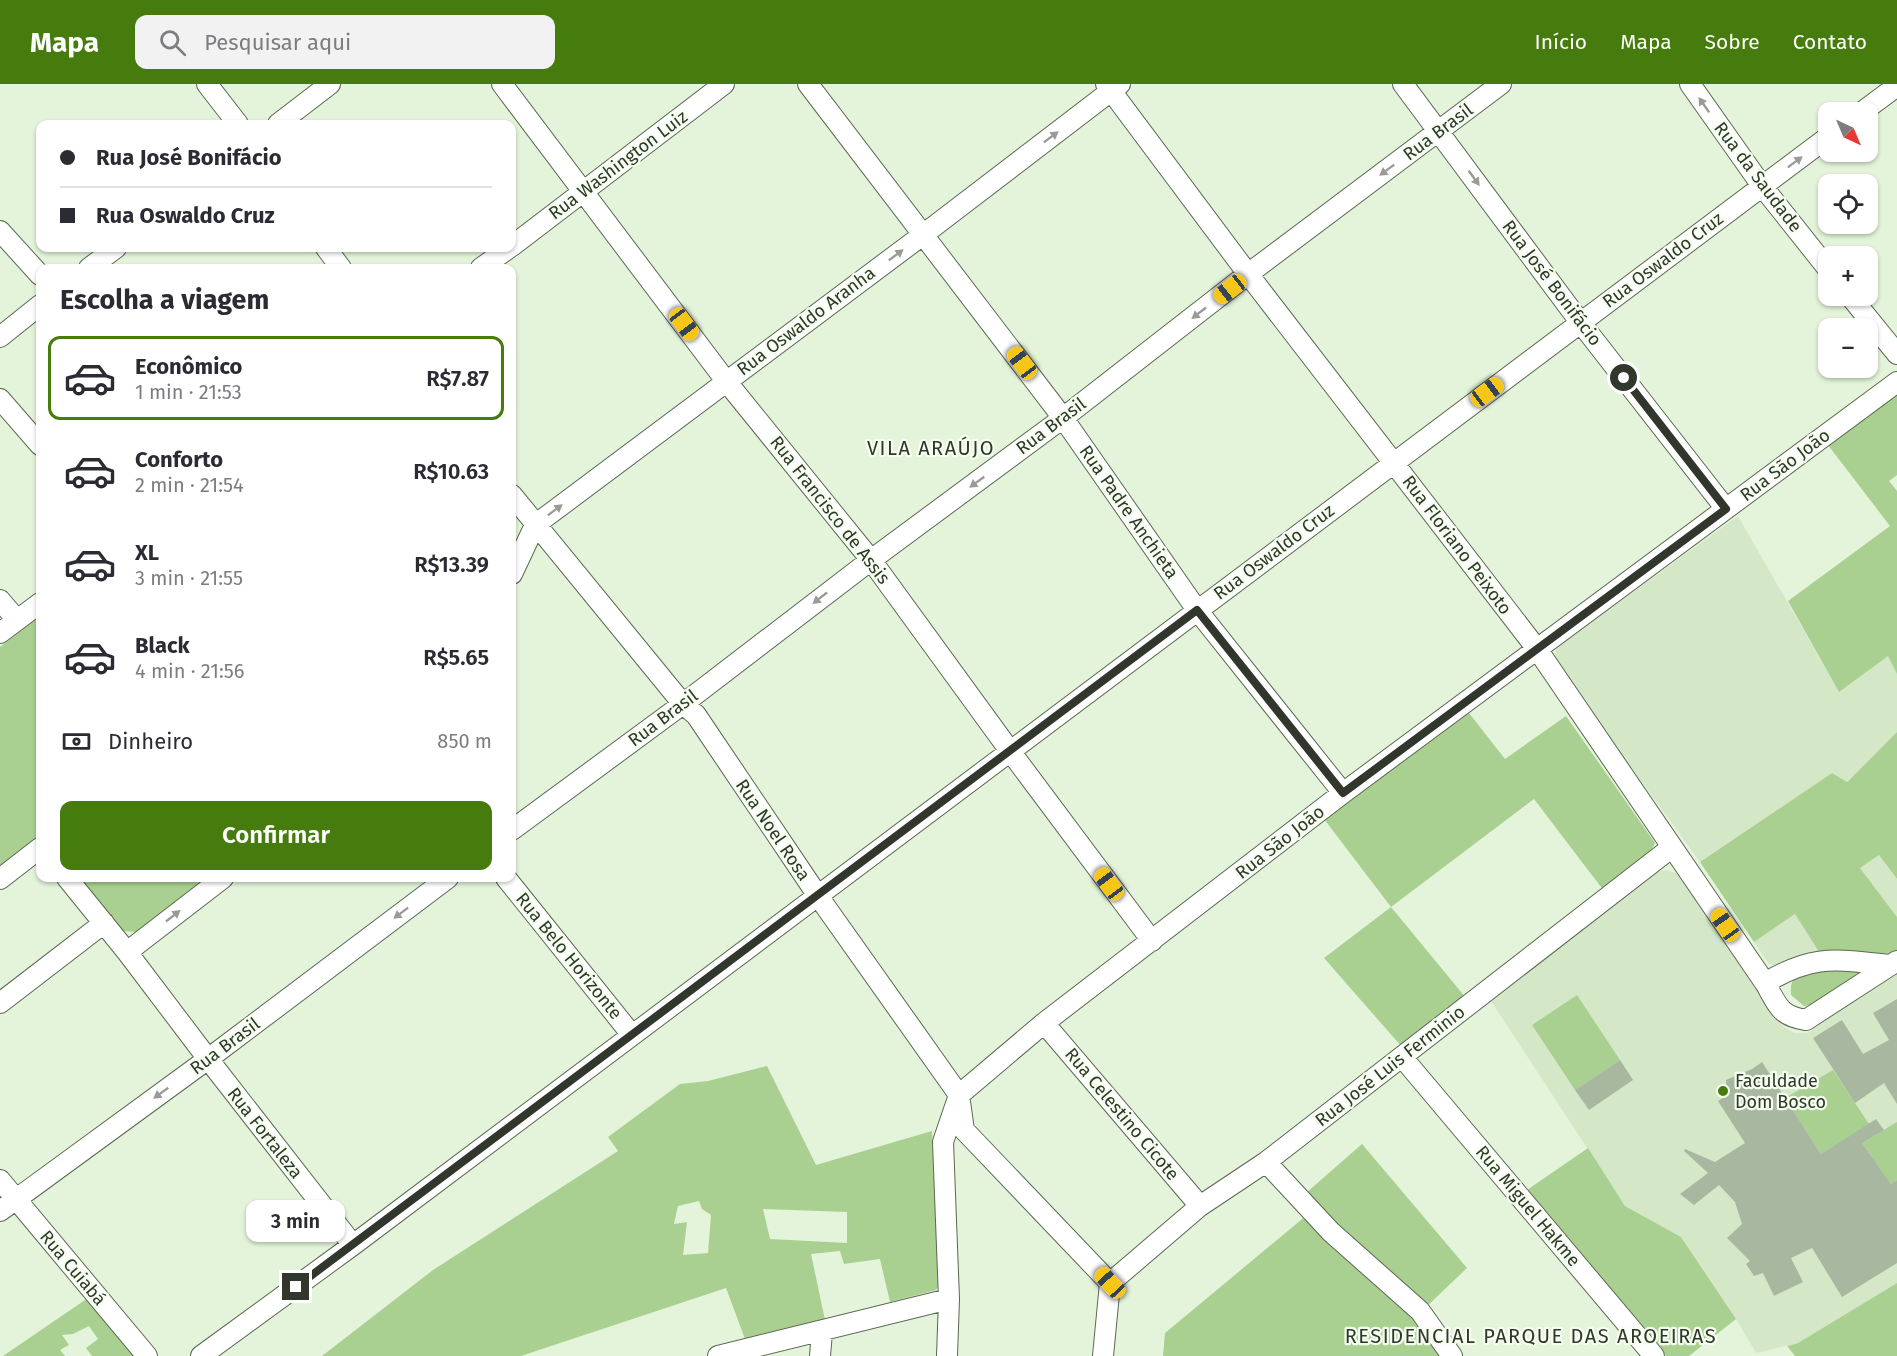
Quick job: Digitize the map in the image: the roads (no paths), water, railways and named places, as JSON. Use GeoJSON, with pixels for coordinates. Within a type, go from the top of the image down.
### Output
{"type":"FeatureCollection","features":[{"type":"Feature","properties":{"kind":"street"},"geometry":{"type":"LineString","coordinates":[[207,84],[235,120]]}},
{"type":"Feature","properties":{"kind":"street"},"geometry":{"type":"LineString","coordinates":[[283,120],[330,84]]}},
{"type":"Feature","properties":{"kind":"street","name":"Rua Francisco de Assis"},"geometry":{"type":"LineString","coordinates":[[502,84],[726,381],[871,560],[1152,941]]}},
{"type":"Feature","properties":{"kind":"street","name":"Rua Washington Luiz"},"geometry":{"type":"LineString","coordinates":[[516,243],[724,84]]}},
{"type":"Feature","properties":{"kind":"street","name":"Rua Padre Anchieta"},"geometry":{"type":"LineString","coordinates":[[808,84],[1063,418],[1197,610],[1343,793]]}},
{"type":"Feature","properties":{"kind":"street","name":"Rua José Bonifácio"},"geometry":{"type":"LineString","coordinates":[[1403,84],[1580,322],[1726,509]]}},
{"type":"Feature","properties":{"kind":"street","name":"Rua Brasil"},"geometry":{"type":"LineString","coordinates":[[516,827],[1063,418],[1248,274],[1501,84]]}},
{"type":"Feature","properties":{"kind":"street","name":"Rua da Saudade"},"geometry":{"type":"LineString","coordinates":[[1690,84],[1762,186],[1818,256]]}},
{"type":"Feature","properties":{"kind":"street","name":"Rua Oswaldo Aranha"},"geometry":{"type":"LineString","coordinates":[[516,565],[535,525],[924,234],[1113,86]]}},
{"type":"Feature","properties":{"kind":"street","name":"Rua Floriano Peixoto"},"geometry":{"type":"LineString","coordinates":[[1113,86],[1248,274],[1537,649],[1765,983],[1781,1010],[1789,1018],[1806,1020],[1894,963]]}},
{"type":"Feature","properties":{"kind":"street"},"geometry":{"type":"LineString","coordinates":[[1875,102],[1897,86]]}},
{"type":"Feature","properties":{"kind":"street","name":"Rua Oswaldo Cruz"},"geometry":{"type":"LineString","coordinates":[[201,1356],[353,1245],[1818,144]]}},
{"type":"Feature","properties":{"kind":"street"},"geometry":{"type":"LineString","coordinates":[[0,231],[36,271]]}},
{"type":"Feature","properties":{"kind":"street"},"geometry":{"type":"LineString","coordinates":[[94,264],[110,252]]}},
{"type":"Feature","properties":{"kind":"street","name":"Rua Washington Luiz"},"geometry":{"type":"LineString","coordinates":[[487,264],[503,252]]}},
{"type":"Feature","properties":{"kind":"street"},"geometry":{"type":"LineString","coordinates":[[1858,306],[1897,354]]}},
{"type":"Feature","properties":{"kind":"street"},"geometry":{"type":"LineString","coordinates":[[0,337],[36,308]]}},
{"type":"Feature","properties":{"kind":"street","name":"Rua São João"},"geometry":{"type":"LineString","coordinates":[[959,1095],[1044,1023],[1343,793],[1897,382]]}},
{"type":"Feature","properties":{"kind":"street"},"geometry":{"type":"LineString","coordinates":[[0,399],[36,441]]}},
{"type":"Feature","properties":{"kind":"street","name":"Rua Noel Rosa"},"geometry":{"type":"LineString","coordinates":[[516,500],[683,704],[696,715],[818,896],[959,1095],[964,1130],[1110,1283]]}},
{"type":"Feature","properties":{"kind":"street"},"geometry":{"type":"LineString","coordinates":[[0,600],[17,620]]}},
{"type":"Feature","properties":{"kind":"street"},"geometry":{"type":"LineString","coordinates":[[0,633],[36,606]]}},
{"type":"Feature","properties":{"kind":"street","name":"Rua José Luis Ferminio"},"geometry":{"type":"LineString","coordinates":[[1110,1283],[1200,1206],[1266,1162],[1671,848]]}},
{"type":"Feature","properties":{"kind":"street"},"geometry":{"type":"LineString","coordinates":[[0,879],[36,851]]}},
{"type":"Feature","properties":{"kind":"street","name":"Rua Fortaleza"},"geometry":{"type":"LineString","coordinates":[[70,882],[353,1245]]}},
{"type":"Feature","properties":{"kind":"street"},"geometry":{"type":"LineString","coordinates":[[127,952],[219,882]]}},
{"type":"Feature","properties":{"kind":"street","name":"Rua Brasil"},"geometry":{"type":"LineString","coordinates":[[8,1205],[208,1059],[443,882]]}},
{"type":"Feature","properties":{"kind":"street","name":"Rua Belo Horizonte"},"geometry":{"type":"LineString","coordinates":[[509,882],[632,1035]]}},
{"type":"Feature","properties":{"kind":"street"},"geometry":{"type":"LineString","coordinates":[[1,1001],[104,923]]}},
{"type":"Feature","properties":{"kind":"street"},"geometry":{"type":"LineString","coordinates":[[1765,983],[1786,970],[1805,963],[1825,960],[1894,963]]}},
{"type":"Feature","properties":{"kind":"street","name":"Rua Celestino Cicote"},"geometry":{"type":"LineString","coordinates":[[1044,1023],[1200,1206]]}},
{"type":"Feature","properties":{"kind":"street","name":"Rua Miguel Hakme"},"geometry":{"type":"LineString","coordinates":[[1402,1057],[1654,1356]]}},
{"type":"Feature","properties":{"kind":"street"},"geometry":{"type":"LineString","coordinates":[[946,1356],[949,1299],[943,1142],[959,1095]]}},
{"type":"Feature","properties":{"kind":"street"},"geometry":{"type":"LineString","coordinates":[[1266,1162],[1331,1232],[1420,1311],[1452,1356]]}},
{"type":"Feature","properties":{"kind":"street","name":"Rua Cuiabá"},"geometry":{"type":"LineString","coordinates":[[0,1180],[8,1205],[147,1356]]}},
{"type":"Feature","properties":{"kind":"street"},"geometry":{"type":"LineString","coordinates":[[1103,1356],[1110,1283]]}},
{"type":"Feature","properties":{"kind":"street"},"geometry":{"type":"LineString","coordinates":[[718,1356],[949,1299]]}},
{"type":"Feature","properties":{"kind":"street"},"geometry":{"type":"LineString","coordinates":[[820,1356],[822,1332]]}},
{"type":"Feature","properties":{"kind":"place","name":"Faculdade Dom Bosco"},"geometry":{"type":"Point","coordinates":[1723,1091]}},
{"type":"Feature","properties":{"kind":"district","name":"VILA ARAÚJO"},"geometry":{"type":"Point","coordinates":[931,448]}},
{"type":"Feature","properties":{"kind":"district","name":"RESIDENCIAL PARQUE DAS AROEIRAS"},"geometry":{"type":"Point","coordinates":[1531,1336]}}]}
